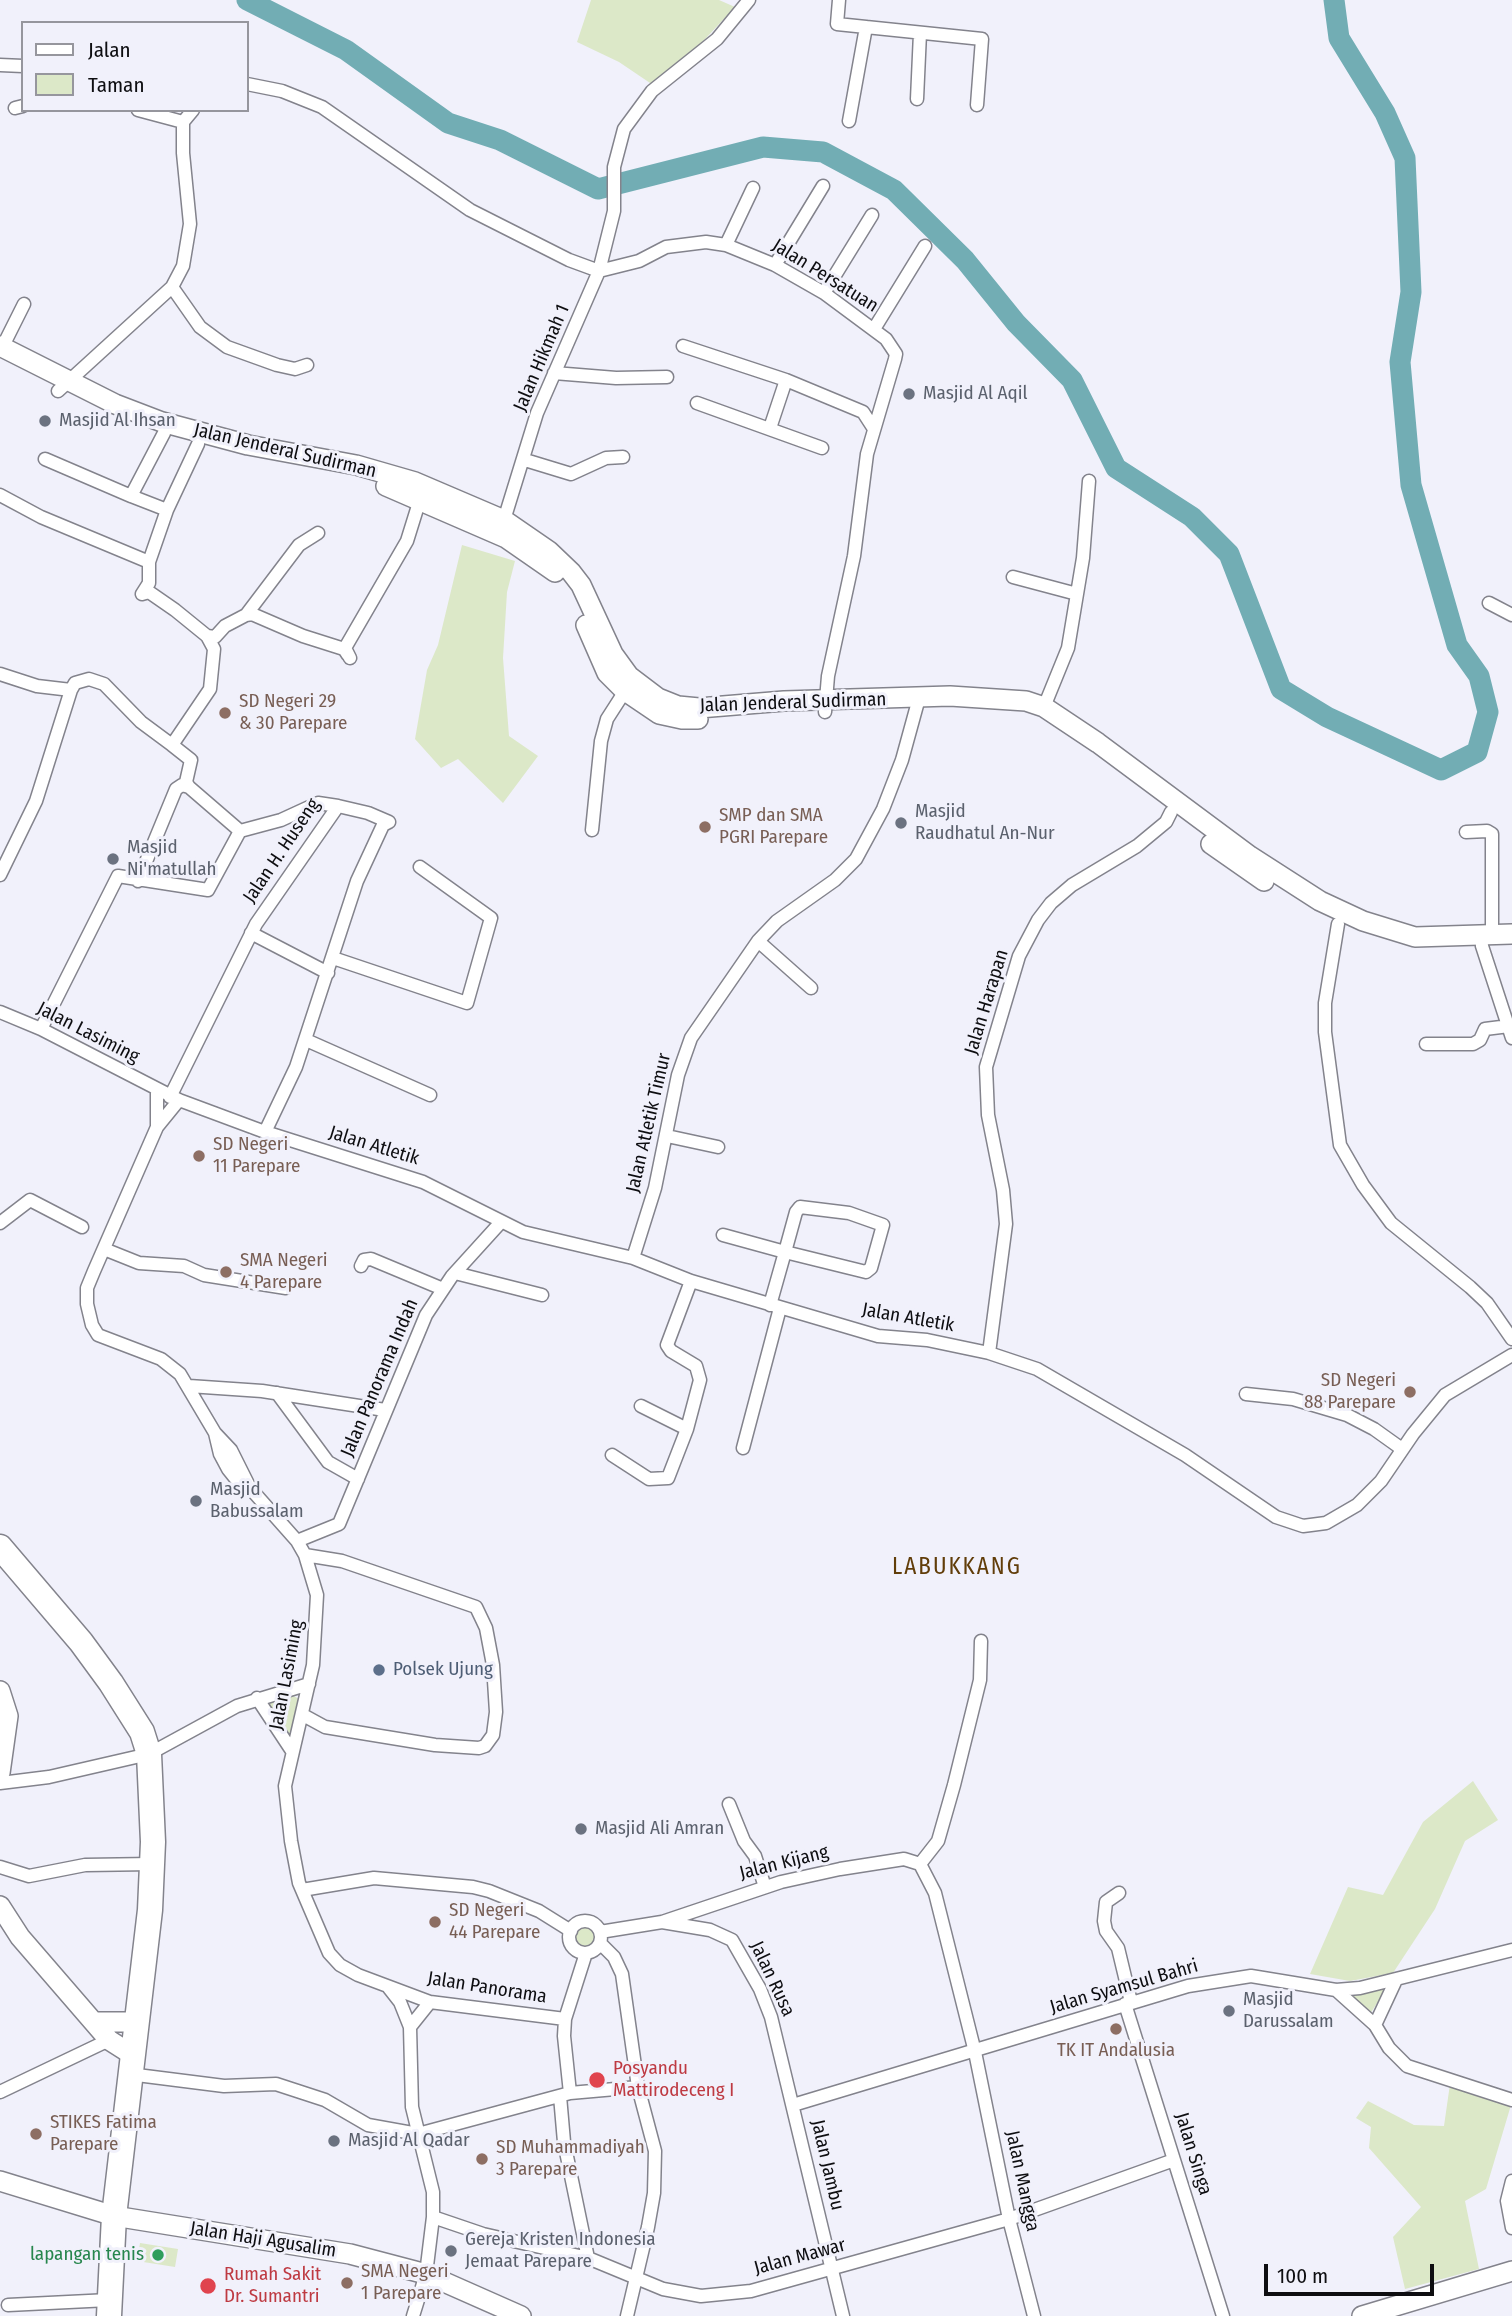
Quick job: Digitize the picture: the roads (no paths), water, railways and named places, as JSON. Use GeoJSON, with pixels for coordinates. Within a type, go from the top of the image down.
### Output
{"type":"FeatureCollection","features":[{"type":"Feature","properties":{"kind":"highway"},"geometry":{"type":"LineString","coordinates":[[0,1547],[81,1642],[142,1732],[149,1754],[152,1864],[145,1959],[135,2022],[114,2216],[109,2308]]}},
{"type":"Feature","properties":{"kind":"main road","name":"Jalan Jenderal Sudirman"},"geometry":{"type":"LineString","coordinates":[[1,351],[62,386],[164,433],[198,444],[422,492],[506,538],[552,570],[580,612],[607,673],[625,691],[659,714],[682,719],[825,706]]}},
{"type":"Feature","properties":{"kind":"main road","name":"Jalan Jenderal Sudirman"},"geometry":{"type":"LineString","coordinates":[[132,417],[356,465],[422,492],[504,520],[528,535],[581,585],[613,654],[629,676],[658,698],[678,706],[825,706],[1007,698],[1044,707],[1098,743],[1278,890],[1338,924],[1391,943],[1419,947],[1512,934]]}},
{"type":"Feature","properties":{"kind":"main road","name":"Jalan Jenderal Sudirman"},"geometry":{"type":"LineString","coordinates":[[918,703],[1004,711],[1042,720],[1171,812],[1228,848],[1320,901],[1363,921],[1415,937],[1485,939],[1512,945]]}},
{"type":"Feature","properties":{"kind":"main road"},"geometry":{"type":"LineString","coordinates":[[0,1691],[8,1716],[0,1773]]}},
{"type":"Feature","properties":{"kind":"main road"},"geometry":{"type":"LineString","coordinates":[[0,1906],[20,1937],[130,2064]]}},
{"type":"Feature","properties":{"kind":"main road"},"geometry":{"type":"LineString","coordinates":[[96,2022],[135,2022]]}},
{"type":"Feature","properties":{"kind":"main road","name":"Jalan Haji Agusalim"},"geometry":{"type":"LineString","coordinates":[[0,2181],[114,2216],[350,2254],[426,2274],[521,2316]]}},
{"type":"Feature","properties":{"kind":"main road"},"geometry":{"type":"LineString","coordinates":[[1369,2315],[1512,2271]]}},
{"type":"Feature","properties":{"kind":"street","name":"Jalan Hikmah 1"},"geometry":{"type":"LineString","coordinates":[[504,520],[525,460],[537,414],[599,271],[614,211],[614,167],[624,129],[643,101],[717,39],[749,0]]}},
{"type":"Feature","properties":{"kind":"street"},"geometry":{"type":"LineString","coordinates":[[839,0],[837,24],[982,39],[977,105]]}},
{"type":"Feature","properties":{"kind":"street"},"geometry":{"type":"LineString","coordinates":[[849,121],[866,27]]}},
{"type":"Feature","properties":{"kind":"street"},"geometry":{"type":"LineString","coordinates":[[917,99],[920,33]]}},
{"type":"Feature","properties":{"kind":"street"},"geometry":{"type":"LineString","coordinates":[[0,65],[21,66]]}},
{"type":"Feature","properties":{"kind":"street"},"geometry":{"type":"LineString","coordinates":[[248,84],[282,91],[322,107],[477,215],[569,260],[599,271]]}},
{"type":"Feature","properties":{"kind":"street"},"geometry":{"type":"LineString","coordinates":[[146,112],[183,122]]}},
{"type":"Feature","properties":{"kind":"street"},"geometry":{"type":"LineString","coordinates":[[62,386],[172,287],[186,257],[190,223],[183,153],[183,122],[191,112]]}},
{"type":"Feature","properties":{"kind":"street"},"geometry":{"type":"LineString","coordinates":[[775,265],[823,186]]}},
{"type":"Feature","properties":{"kind":"street"},"geometry":{"type":"LineString","coordinates":[[726,245],[753,188]]}},
{"type":"Feature","properties":{"kind":"street"},"geometry":{"type":"LineString","coordinates":[[824,293],[872,215]]}},
{"type":"Feature","properties":{"kind":"street","name":"Jalan Persatuan"},"geometry":{"type":"LineString","coordinates":[[599,271],[639,261],[666,247],[706,242],[726,245],[775,265],[824,293],[874,330],[896,354],[874,429],[854,555],[828,676],[825,706]]}},
{"type":"Feature","properties":{"kind":"street"},"geometry":{"type":"LineString","coordinates":[[874,330],[925,246]]}},
{"type":"Feature","properties":{"kind":"street"},"geometry":{"type":"LineString","coordinates":[[172,287],[200,327],[227,347],[277,365],[295,369],[307,365]]}},
{"type":"Feature","properties":{"kind":"street"},"geometry":{"type":"LineString","coordinates":[[1,351],[24,304]]}},
{"type":"Feature","properties":{"kind":"street"},"geometry":{"type":"LineString","coordinates":[[683,346],[786,380],[863,412],[874,429]]}},
{"type":"Feature","properties":{"kind":"street"},"geometry":{"type":"LineString","coordinates":[[554,373],[616,378],[667,377]]}},
{"type":"Feature","properties":{"kind":"street"},"geometry":{"type":"LineString","coordinates":[[769,428],[786,380]]}},
{"type":"Feature","properties":{"kind":"street"},"geometry":{"type":"LineString","coordinates":[[696,403],[822,448]]}},
{"type":"Feature","properties":{"kind":"street"},"geometry":{"type":"LineString","coordinates":[[131,496],[164,433]]}},
{"type":"Feature","properties":{"kind":"street"},"geometry":{"type":"LineString","coordinates":[[198,444],[167,510],[149,562],[149,583],[142,594],[149,592],[207,636],[215,638],[225,626],[252,614],[303,636],[344,649],[350,658],[345,648],[407,541],[422,492]]}},
{"type":"Feature","properties":{"kind":"street"},"geometry":{"type":"LineString","coordinates":[[525,460],[571,474],[606,458],[623,457]]}},
{"type":"Feature","properties":{"kind":"street"},"geometry":{"type":"LineString","coordinates":[[45,459],[167,510]]}},
{"type":"Feature","properties":{"kind":"street"},"geometry":{"type":"LineString","coordinates":[[1044,707],[1068,648],[1077,594],[1089,481]]}},
{"type":"Feature","properties":{"kind":"street"},"geometry":{"type":"LineString","coordinates":[[0,495],[41,517],[149,562]]}},
{"type":"Feature","properties":{"kind":"street"},"geometry":{"type":"LineString","coordinates":[[246,615],[299,545],[318,533]]}},
{"type":"Feature","properties":{"kind":"street"},"geometry":{"type":"LineString","coordinates":[[1013,577],[1077,594]]}},
{"type":"Feature","properties":{"kind":"street"},"geometry":{"type":"LineString","coordinates":[[1489,603],[1512,615]]}},
{"type":"Feature","properties":{"kind":"street"},"geometry":{"type":"LineString","coordinates":[[172,745],[210,689],[214,649],[207,636]]}},
{"type":"Feature","properties":{"kind":"street"},"geometry":{"type":"LineString","coordinates":[[0,674],[37,686],[71,690]]}},
{"type":"Feature","properties":{"kind":"street"},"geometry":{"type":"LineString","coordinates":[[0,875],[36,801],[71,690],[75,683],[89,679],[104,684],[141,722],[191,760],[186,782],[189,787],[240,831],[211,889],[118,876],[41,1029]]}},
{"type":"Feature","properties":{"kind":"street"},"geometry":{"type":"LineString","coordinates":[[593,830],[601,741],[607,719],[625,691]]}},
{"type":"Feature","properties":{"kind":"street","name":"Jalan Atletik Timur"},"geometry":{"type":"LineString","coordinates":[[633,1258],[655,1188],[678,1075],[691,1038],[758,941],[777,921],[835,880],[856,859],[883,809],[918,703]]}},
{"type":"Feature","properties":{"kind":"street"},"geometry":{"type":"LineString","coordinates":[[138,880],[176,789],[182,785],[189,787]]}},
{"type":"Feature","properties":{"kind":"street","name":"Jalan H. Huseng"},"geometry":{"type":"LineString","coordinates":[[157,1127],[175,1098],[251,933],[284,881],[338,806],[318,803],[281,820],[240,831]]}},
{"type":"Feature","properties":{"kind":"street"},"geometry":{"type":"LineString","coordinates":[[265,1132],[306,1040],[357,881],[383,825],[389,822],[368,813],[338,806]]}},
{"type":"Feature","properties":{"kind":"street","name":"Jalan Harapan"},"geometry":{"type":"LineString","coordinates":[[989,1353],[1006,1224],[1003,1190],[988,1115],[986,1067],[1019,956],[1038,920],[1051,903],[1072,885],[1137,846],[1166,821],[1171,812]]}},
{"type":"Feature","properties":{"kind":"street"},"geometry":{"type":"LineString","coordinates":[[1426,1044],[1473,1044],[1480,1040],[1485,1029],[1510,1032],[1485,939],[1492,834],[1487,831],[1466,832]]}},
{"type":"Feature","properties":{"kind":"street"},"geometry":{"type":"LineString","coordinates":[[333,958],[467,1003],[491,918],[419,867]]}},
{"type":"Feature","properties":{"kind":"street"},"geometry":{"type":"LineString","coordinates":[[1338,924],[1327,988],[1325,1032],[1340,1145],[1363,1185],[1391,1223],[1487,1303],[1512,1339]]}},
{"type":"Feature","properties":{"kind":"street"},"geometry":{"type":"LineString","coordinates":[[251,933],[328,973]]}},
{"type":"Feature","properties":{"kind":"street"},"geometry":{"type":"LineString","coordinates":[[758,941],[811,988]]}},
{"type":"Feature","properties":{"kind":"street","name":"Jalan Lasiming"},"geometry":{"type":"LineString","coordinates":[[0,1012],[41,1029],[175,1098]]}},
{"type":"Feature","properties":{"kind":"street"},"geometry":{"type":"LineString","coordinates":[[306,1040],[430,1095]]}},
{"type":"Feature","properties":{"kind":"street"},"geometry":{"type":"LineString","coordinates":[[157,1091],[157,1127]]}},
{"type":"Feature","properties":{"kind":"street","name":"Jalan Atletik"},"geometry":{"type":"LineString","coordinates":[[175,1098],[265,1132],[423,1182],[502,1222],[541,1237],[633,1258],[691,1281],[878,1336],[927,1340],[989,1353],[1057,1380],[1091,1404],[1185,1455],[1276,1517],[1303,1526],[1326,1522],[1357,1506],[1381,1481],[1402,1449],[1445,1395],[1468,1378],[1512,1355]]}},
{"type":"Feature","properties":{"kind":"street","name":"Jalan Lasiming"},"geometry":{"type":"LineString","coordinates":[[157,1127],[86,1295],[94,1330],[105,1339],[161,1359],[172,1366],[189,1386],[215,1433],[220,1454],[228,1469],[242,1484],[250,1488],[297,1541],[313,1576],[318,1612],[309,1684],[285,1786],[287,1813],[302,1890]]}},
{"type":"Feature","properties":{"kind":"street"},"geometry":{"type":"LineString","coordinates":[[667,1136],[718,1147]]}},
{"type":"Feature","properties":{"kind":"street"},"geometry":{"type":"LineString","coordinates":[[0,1223],[30,1200],[82,1227]]}},
{"type":"Feature","properties":{"kind":"street"},"geometry":{"type":"LineString","coordinates":[[723,1235],[785,1252],[866,1272],[871,1268],[884,1227],[880,1222],[849,1213],[804,1205],[796,1212],[785,1252],[743,1448]]}},
{"type":"Feature","properties":{"kind":"street","name":"Jalan Panorama Indah"},"geometry":{"type":"LineString","coordinates":[[297,1541],[339,1524],[426,1315],[454,1273],[502,1222]]}},
{"type":"Feature","properties":{"kind":"street"},"geometry":{"type":"LineString","coordinates":[[104,1249],[139,1263],[184,1266],[204,1275],[286,1288]]}},
{"type":"Feature","properties":{"kind":"street"},"geometry":{"type":"LineString","coordinates":[[361,1266],[364,1260],[371,1259],[443,1289]]}},
{"type":"Feature","properties":{"kind":"street"},"geometry":{"type":"LineString","coordinates":[[454,1273],[542,1295]]}},
{"type":"Feature","properties":{"kind":"street"},"geometry":{"type":"LineString","coordinates":[[612,1455],[649,1479],[664,1480],[687,1429],[698,1394],[699,1371],[671,1351],[667,1345],[691,1281]]}},
{"type":"Feature","properties":{"kind":"street"},"geometry":{"type":"LineString","coordinates":[[189,1386],[277,1394],[385,1410]]}},
{"type":"Feature","properties":{"kind":"street"},"geometry":{"type":"LineString","coordinates":[[277,1394],[328,1462],[358,1479]]}},
{"type":"Feature","properties":{"kind":"street"},"geometry":{"type":"LineString","coordinates":[[1246,1394],[1293,1399],[1347,1415],[1374,1429],[1402,1449]]}},
{"type":"Feature","properties":{"kind":"street"},"geometry":{"type":"LineString","coordinates":[[641,1406],[687,1429]]}},
{"type":"Feature","properties":{"kind":"street"},"geometry":{"type":"LineString","coordinates":[[303,1715],[326,1727],[435,1745],[479,1748],[489,1743],[493,1735],[496,1712],[493,1665],[482,1615],[476,1607],[342,1561],[305,1555]]}},
{"type":"Feature","properties":{"kind":"street"},"geometry":{"type":"LineString","coordinates":[[975,2052],[935,1893],[920,1864],[938,1841],[954,1784],[980,1680],[981,1641]]}},
{"type":"Feature","properties":{"kind":"street"},"geometry":{"type":"LineString","coordinates":[[0,1783],[60,1775],[149,1754],[237,1706],[309,1684]]}},
{"type":"Feature","properties":{"kind":"street"},"geometry":{"type":"LineString","coordinates":[[257,1698],[292,1751]]}},
{"type":"Feature","properties":{"kind":"street"},"geometry":{"type":"LineString","coordinates":[[729,1804],[744,1840],[755,1856],[765,1887]]}},
{"type":"Feature","properties":{"kind":"street","name":"Jalan Kijang"},"geometry":{"type":"LineString","coordinates":[[662,1922],[765,1887],[889,1861],[914,1860],[920,1864]]}},
{"type":"Feature","properties":{"kind":"street"},"geometry":{"type":"LineString","coordinates":[[0,1867],[29,1876],[85,1865],[152,1864]]}},
{"type":"Feature","properties":{"kind":"street"},"geometry":{"type":"LineString","coordinates":[[302,1890],[374,1878],[473,1887],[539,1911],[571,1931]]}},
{"type":"Feature","properties":{"kind":"street","name":"Jalan Panorama"},"geometry":{"type":"LineString","coordinates":[[302,1890],[329,1953],[340,1965],[388,1988],[430,2002],[565,2019],[586,1953]]}},
{"type":"Feature","properties":{"kind":"street","name":"Jalan Singa"},"geometry":{"type":"LineString","coordinates":[[1119,1892],[1106,1902],[1106,1931],[1118,1948],[1128,2003],[1223,2316]]}},
{"type":"Feature","properties":{"kind":"street"},"geometry":{"type":"LineString","coordinates":[[627,2316],[638,2280],[656,2169],[653,2136],[638,2087],[622,1974],[600,1938],[595,1924],[586,1921],[576,1924],[571,1931],[573,1946],[586,1953],[594,1950],[600,1938],[662,1922]]}},
{"type":"Feature","properties":{"kind":"street","name":"Jalan Rusa"},"geometry":{"type":"LineString","coordinates":[[662,1922],[710,1930],[732,1940],[748,1964],[771,2017],[793,2105]]}},
{"type":"Feature","properties":{"kind":"street","name":"Jalan Syamsul Bahri"},"geometry":{"type":"LineString","coordinates":[[793,2105],[1188,1986],[1251,1976],[1336,1990],[1395,1982],[1512,1950]]}},
{"type":"Feature","properties":{"kind":"street"},"geometry":{"type":"LineString","coordinates":[[1375,2025],[1395,1982]]}},
{"type":"Feature","properties":{"kind":"street"},"geometry":{"type":"LineString","coordinates":[[388,1988],[400,2002],[410,2027],[410,2085],[418,2134],[430,2173],[433,2217],[426,2274],[413,2316]]}},
{"type":"Feature","properties":{"kind":"street"},"geometry":{"type":"LineString","coordinates":[[1336,1990],[1375,2025],[1389,2048],[1407,2066],[1512,2100]]}},
{"type":"Feature","properties":{"kind":"street"},"geometry":{"type":"LineString","coordinates":[[410,2027],[430,2002]]}},
{"type":"Feature","properties":{"kind":"street"},"geometry":{"type":"LineString","coordinates":[[565,2019],[564,2142],[588,2258]]}},
{"type":"Feature","properties":{"kind":"street"},"geometry":{"type":"LineString","coordinates":[[0,2092],[109,2040]]}},
{"type":"Feature","properties":{"kind":"street","name":"Jalan Mangga"},"geometry":{"type":"LineString","coordinates":[[975,2052],[1009,2219],[1034,2316]]}},
{"type":"Feature","properties":{"kind":"street"},"geometry":{"type":"LineString","coordinates":[[130,2064],[224,2086],[276,2084],[325,2101],[368,2126],[418,2134],[565,2094],[638,2087]]}},
{"type":"Feature","properties":{"kind":"street","name":"Jalan Jambu"},"geometry":{"type":"LineString","coordinates":[[793,2105],[843,2316]]}},
{"type":"Feature","properties":{"kind":"street","name":"Jalan Mawar"},"geometry":{"type":"LineString","coordinates":[[433,2217],[483,2234],[588,2258],[638,2280],[681,2294],[701,2295],[751,2291],[1009,2219],[1174,2160]]}},
{"type":"Feature","properties":{"kind":"street"},"geometry":{"type":"LineString","coordinates":[[1512,2181],[1507,2210],[1512,2228]]}},
{"type":"Feature","properties":{"kind":"street"},"geometry":{"type":"LineString","coordinates":[[8,2305],[109,2308]]}},
{"type":"Feature","properties":{"kind":"waterway"},"geometry":{"type":"LineString","coordinates":[[247,0],[346,50],[448,123],[500,140],[598,189],[763,147],[823,152],[894,190],[965,260],[1016,323],[1072,380],[1116,468],[1192,517],[1229,554],[1281,689],[1327,717],[1441,770],[1477,752],[1488,712],[1479,676],[1457,645],[1411,485],[1400,362],[1411,292],[1405,158],[1385,113],[1339,38],[1334,0]]}},
{"type":"Feature","properties":{"kind":"place","name":"Masjid Al Aqil"},"geometry":{"type":"Point","coordinates":[909,394]}},
{"type":"Feature","properties":{"kind":"place","name":"Masjid Al Ihsan"},"geometry":{"type":"Point","coordinates":[45,421]}},
{"type":"Feature","properties":{"kind":"place","name":"SD Negeri 29 & 30 Parepare"},"geometry":{"type":"Point","coordinates":[225,713]}},
{"type":"Feature","properties":{"kind":"place","name":"Masjid Raudhatul An-Nur"},"geometry":{"type":"Point","coordinates":[901,823]}},
{"type":"Feature","properties":{"kind":"place","name":"SMP dan SMA PGRI Parepare"},"geometry":{"type":"Point","coordinates":[705,827]}},
{"type":"Feature","properties":{"kind":"place","name":"Masjid Ni'matullah"},"geometry":{"type":"Point","coordinates":[113,859]}},
{"type":"Feature","properties":{"kind":"place","name":"SD Negeri 11 Parepare"},"geometry":{"type":"Point","coordinates":[199,1156]}},
{"type":"Feature","properties":{"kind":"place","name":"SMA Negeri 4 Parepare"},"geometry":{"type":"Point","coordinates":[226,1272]}},
{"type":"Feature","properties":{"kind":"place","name":"SD Negeri 88 Parepare"},"geometry":{"type":"Point","coordinates":[1410,1392]}},
{"type":"Feature","properties":{"kind":"place","name":"Masjid Babussalam"},"geometry":{"type":"Point","coordinates":[196,1501]}},
{"type":"Feature","properties":{"kind":"place","name":"Polsek Ujung"},"geometry":{"type":"Point","coordinates":[379,1670]}},
{"type":"Feature","properties":{"kind":"place","name":"Masjid Ali Amran"},"geometry":{"type":"Point","coordinates":[581,1829]}},
{"type":"Feature","properties":{"kind":"place","name":"SD Negeri 44 Parepare"},"geometry":{"type":"Point","coordinates":[435,1922]}},
{"type":"Feature","properties":{"kind":"place","name":"Masjid Darussalam"},"geometry":{"type":"Point","coordinates":[1229,2011]}},
{"type":"Feature","properties":{"kind":"place","name":"TK IT Andalusia"},"geometry":{"type":"Point","coordinates":[1116,2029]}},
{"type":"Feature","properties":{"kind":"place","name":"Posyandu Mattirodeceng I"},"geometry":{"type":"Point","coordinates":[597,2080]}},
{"type":"Feature","properties":{"kind":"place","name":"STIKES Fatima Parepare"},"geometry":{"type":"Point","coordinates":[36,2134]}},
{"type":"Feature","properties":{"kind":"place","name":"Masjid Al Qadar"},"geometry":{"type":"Point","coordinates":[334,2141]}},
{"type":"Feature","properties":{"kind":"place","name":"SD Muhammadiyah 3 Parepare"},"geometry":{"type":"Point","coordinates":[482,2159]}},
{"type":"Feature","properties":{"kind":"place","name":"Gereja Kristen Indonesia Jemaat Parepare"},"geometry":{"type":"Point","coordinates":[451,2251]}},
{"type":"Feature","properties":{"kind":"place","name":"lapangan tenis"},"geometry":{"type":"Point","coordinates":[158,2255]}},
{"type":"Feature","properties":{"kind":"place","name":"SMA Negeri 1 Parepare"},"geometry":{"type":"Point","coordinates":[347,2283]}},
{"type":"Feature","properties":{"kind":"place","name":"Rumah Sakit Dr. Sumantri"},"geometry":{"type":"Point","coordinates":[208,2286]}},
{"type":"Feature","properties":{"kind":"district","name":"LABUKKANG"},"geometry":{"type":"Point","coordinates":[957,1568]}}]}
